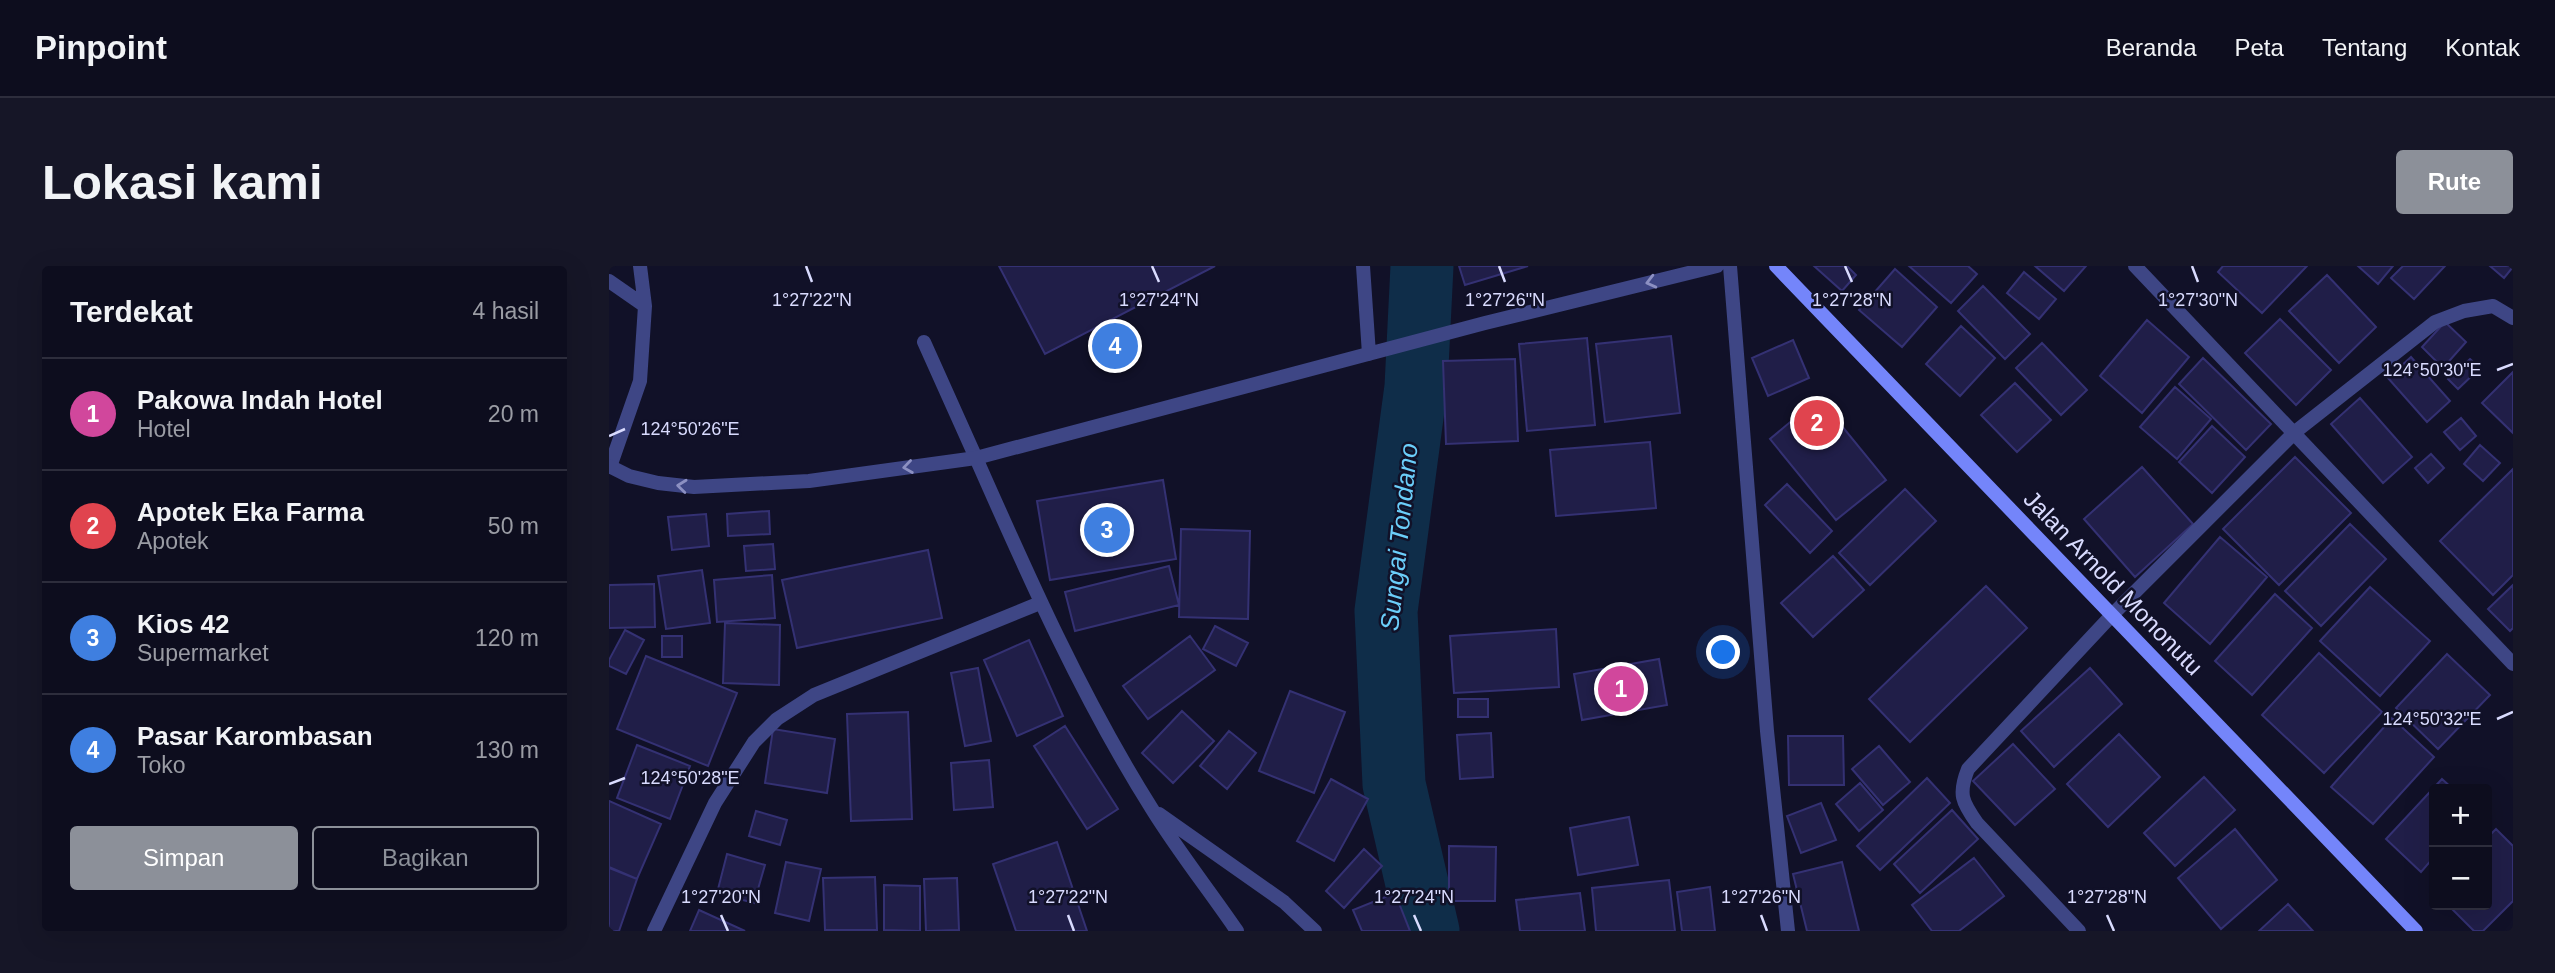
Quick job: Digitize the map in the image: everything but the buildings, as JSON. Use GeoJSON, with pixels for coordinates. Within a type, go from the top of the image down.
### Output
{"type":"FeatureCollection","features":[{"type":"Feature","properties":{"kind":"street"},"geometry":{"type":"LineString","coordinates":[[640,266],[645,306],[640,381],[609,467],[629,477],[694,487],[809,481],[976,458],[1373,352],[1717,266]]}},
{"type":"Feature","properties":{"kind":"street"},"geometry":{"type":"LineString","coordinates":[[1363,266],[1373,352]]}},
{"type":"Feature","properties":{"kind":"street"},"geometry":{"type":"LineString","coordinates":[[1730,266],[1766,718],[1789,931]]}},
{"type":"Feature","properties":{"kind":"street","name":"Jalan Arnold Mononutu"},"geometry":{"type":"LineString","coordinates":[[1776,266],[2416,931]]}},
{"type":"Feature","properties":{"kind":"street"},"geometry":{"type":"LineString","coordinates":[[2135,266],[2513,664]]}},
{"type":"Feature","properties":{"kind":"street"},"geometry":{"type":"LineString","coordinates":[[609,281],[645,306]]}},
{"type":"Feature","properties":{"kind":"street"},"geometry":{"type":"LineString","coordinates":[[2079,931],[1963,804],[1962,784],[1968,769],[2112,615],[2295,432],[2435,322],[2465,311],[2493,306],[2513,318]]}},
{"type":"Feature","properties":{"kind":"street"},"geometry":{"type":"LineString","coordinates":[[924,342],[1040,603],[1090,701],[1152,809],[1237,931]]}},
{"type":"Feature","properties":{"kind":"street"},"geometry":{"type":"LineString","coordinates":[[654,931],[715,803],[754,742],[777,719],[814,695],[1040,603]]}},
{"type":"Feature","properties":{"kind":"street"},"geometry":{"type":"LineString","coordinates":[[1152,809],[1284,902],[1315,931]]}},
{"type":"Feature","properties":{"kind":"waterway","name":"Sungai Tondano"},"geometry":{"type":"LineString","coordinates":[[1422,266],[1416,387],[1386,611],[1394,784],[1428,931]]}},
{"type":"Feature","properties":{"kind":"place","name":"Pasar Karombasan"},"geometry":{"type":"Point","coordinates":[1115,346]}},
{"type":"Feature","properties":{"kind":"place","name":"Apotek Eka Farma"},"geometry":{"type":"Point","coordinates":[1817,423]}},
{"type":"Feature","properties":{"kind":"place","name":"Kios 42"},"geometry":{"type":"Point","coordinates":[1107,530]}},
{"type":"Feature","properties":{"kind":"place","name":"Pakowa Indah Hotel"},"geometry":{"type":"Point","coordinates":[1621,689]}}]}
